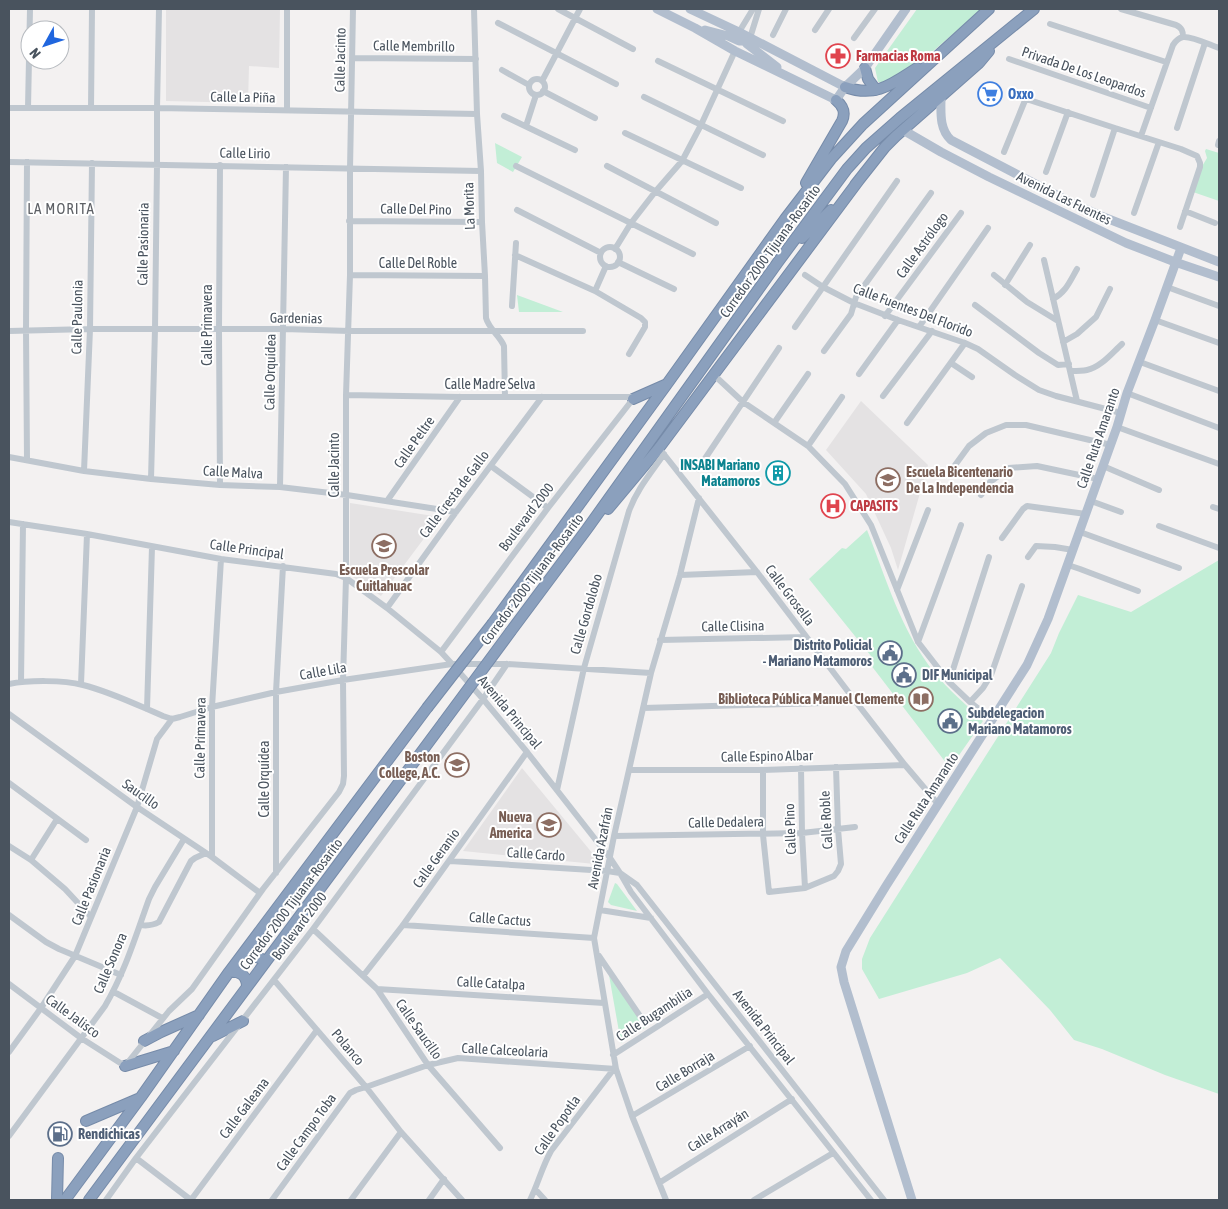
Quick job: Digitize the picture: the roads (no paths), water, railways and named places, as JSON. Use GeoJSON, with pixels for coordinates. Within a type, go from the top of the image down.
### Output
{"type":"FeatureCollection","features":[{"type":"Feature","properties":{"kind":"highway","name":"Corredor 2000 Tijuana-Rosarito"},"geometry":{"type":"LineString","coordinates":[[65,1200],[200,1015],[229,972],[493,623],[831,159],[863,124],[988,9]]}},
{"type":"Feature","properties":{"kind":"highway","name":"Corredor 2000 Tijuana-Rosarito"},"geometry":{"type":"LineString","coordinates":[[89,1200],[587,529],[847,169],[866,148],[900,118],[1034,9]]}},
{"type":"Feature","properties":{"kind":"highway"},"geometry":{"type":"LineString","coordinates":[[587,529],[603,515],[662,451],[714,375],[885,146],[979,63],[1010,29]]}},
{"type":"Feature","properties":{"kind":"highway"},"geometry":{"type":"LineString","coordinates":[[845,87],[861,92],[876,90],[891,84],[939,54]]}},
{"type":"Feature","properties":{"kind":"highway"},"geometry":{"type":"LineString","coordinates":[[866,68],[868,79],[876,90]]}},
{"type":"Feature","properties":{"kind":"highway"},"geometry":{"type":"LineString","coordinates":[[780,227],[842,121],[844,109],[836,100]]}},
{"type":"Feature","properties":{"kind":"highway"},"geometry":{"type":"LineString","coordinates":[[778,262],[859,180]]}},
{"type":"Feature","properties":{"kind":"highway"},"geometry":{"type":"LineString","coordinates":[[633,399],[667,384]]}},
{"type":"Feature","properties":{"kind":"highway"},"geometry":{"type":"LineString","coordinates":[[249,946],[255,956],[266,960]]}},
{"type":"Feature","properties":{"kind":"highway"},"geometry":{"type":"LineString","coordinates":[[229,972],[236,971],[242,974],[246,979],[247,986]]}},
{"type":"Feature","properties":{"kind":"highway"},"geometry":{"type":"LineString","coordinates":[[144,1041],[200,1015]]}},
{"type":"Feature","properties":{"kind":"highway"},"geometry":{"type":"LineString","coordinates":[[210,1038],[242,1021]]}},
{"type":"Feature","properties":{"kind":"highway"},"geometry":{"type":"LineString","coordinates":[[125,1066],[174,1051]]}},
{"type":"Feature","properties":{"kind":"highway"},"geometry":{"type":"LineString","coordinates":[[86,1121],[141,1097]]}},
{"type":"Feature","properties":{"kind":"highway"},"geometry":{"type":"LineString","coordinates":[[57,1200],[58,1158]]}},
{"type":"Feature","properties":{"kind":"main road"},"geometry":{"type":"LineString","coordinates":[[657,9],[735,51],[836,100],[845,87],[866,68],[906,9]]}},
{"type":"Feature","properties":{"kind":"main road"},"geometry":{"type":"LineString","coordinates":[[690,9],[739,32],[786,75]]}},
{"type":"Feature","properties":{"kind":"main road"},"geometry":{"type":"LineString","coordinates":[[695,28],[709,30],[739,41],[747,40],[845,87]]}},
{"type":"Feature","properties":{"kind":"main road","name":"Avenida Las Fuentes"},"geometry":{"type":"LineString","coordinates":[[941,97],[942,126],[951,140],[1070,202],[1219,262]]}},
{"type":"Feature","properties":{"kind":"main road","name":"Avenida Las Fuentes"},"geometry":{"type":"LineString","coordinates":[[903,130],[943,153],[1051,208],[1126,243],[1219,277]]}},
{"type":"Feature","properties":{"kind":"main road","name":"Calle Ruta Amaranto"},"geometry":{"type":"LineString","coordinates":[[912,1200],[844,982],[841,966],[846,951],[886,886],[1027,665],[1048,619],[1068,565],[1122,413],[1127,393],[1181,248]]}},
{"type":"Feature","properties":{"kind":"street"},"geometry":{"type":"LineString","coordinates":[[28,108],[30,9]]}},
{"type":"Feature","properties":{"kind":"street"},"geometry":{"type":"LineString","coordinates":[[91,108],[92,9]]}},
{"type":"Feature","properties":{"kind":"street","name":"Calle Pasionaria"},"geometry":{"type":"LineString","coordinates":[[150,479],[155,329],[159,9]]}},
{"type":"Feature","properties":{"kind":"street"},"geometry":{"type":"LineString","coordinates":[[287,9],[287,110]]}},
{"type":"Feature","properties":{"kind":"street","name":"Calle Jacinto"},"geometry":{"type":"LineString","coordinates":[[125,1066],[162,1018],[192,989],[260,893],[339,792],[343,784],[347,495],[346,394],[350,275],[353,9]]}},
{"type":"Feature","properties":{"kind":"street","name":"La Morita"},"geometry":{"type":"LineString","coordinates":[[474,9],[486,318],[501,338],[504,346],[505,397]]}},
{"type":"Feature","properties":{"kind":"street"},"geometry":{"type":"LineString","coordinates":[[558,9],[633,48]]}},
{"type":"Feature","properties":{"kind":"street"},"geometry":{"type":"LineString","coordinates":[[542,81],[580,9]]}},
{"type":"Feature","properties":{"kind":"street"},"geometry":{"type":"LineString","coordinates":[[739,32],[752,9]]}},
{"type":"Feature","properties":{"kind":"street"},"geometry":{"type":"LineString","coordinates":[[747,40],[759,9]]}},
{"type":"Feature","properties":{"kind":"street"},"geometry":{"type":"LineString","coordinates":[[773,35],[786,9]]}},
{"type":"Feature","properties":{"kind":"street"},"geometry":{"type":"LineString","coordinates":[[815,30],[828,9]]}},
{"type":"Feature","properties":{"kind":"street"},"geometry":{"type":"LineString","coordinates":[[854,38],[875,9]]}},
{"type":"Feature","properties":{"kind":"street"},"geometry":{"type":"LineString","coordinates":[[1121,9],[1176,25],[1183,32],[1183,37]]}},
{"type":"Feature","properties":{"kind":"street"},"geometry":{"type":"LineString","coordinates":[[498,23],[616,84]]}},
{"type":"Feature","properties":{"kind":"street"},"geometry":{"type":"LineString","coordinates":[[1050,24],[1166,62]]}},
{"type":"Feature","properties":{"kind":"street"},"geometry":{"type":"LineString","coordinates":[[1141,136],[1173,44],[1183,37],[1219,48]]}},
{"type":"Feature","properties":{"kind":"street"},"geometry":{"type":"LineString","coordinates":[[1177,128],[1205,43]]}},
{"type":"Feature","properties":{"kind":"street"},"geometry":{"type":"LineString","coordinates":[[615,249],[631,223],[682,161],[735,51]]}},
{"type":"Feature","properties":{"kind":"street","name":"Calle Membrillo"},"geometry":{"type":"LineString","coordinates":[[352,58],[476,59]]}},
{"type":"Feature","properties":{"kind":"street","name":"Privada De Los Leopardos"},"geometry":{"type":"LineString","coordinates":[[1009,59],[1151,108]]}},
{"type":"Feature","properties":{"kind":"street"},"geometry":{"type":"LineString","coordinates":[[658,61],[783,121]]}},
{"type":"Feature","properties":{"kind":"street"},"geometry":{"type":"LineString","coordinates":[[502,70],[528,85],[531,93],[536,95],[543,92],[545,86],[540,79],[534,79],[528,85]]}},
{"type":"Feature","properties":{"kind":"street"},"geometry":{"type":"LineString","coordinates":[[543,92],[595,118]]}},
{"type":"Feature","properties":{"kind":"street"},"geometry":{"type":"LineString","coordinates":[[1011,94],[1192,153],[1196,156],[1199,159],[1200,167],[1180,227]]}},
{"type":"Feature","properties":{"kind":"street"},"geometry":{"type":"LineString","coordinates":[[526,126],[536,95]]}},
{"type":"Feature","properties":{"kind":"street"},"geometry":{"type":"LineString","coordinates":[[644,98],[763,155]]}},
{"type":"Feature","properties":{"kind":"street"},"geometry":{"type":"LineString","coordinates":[[1004,152],[1026,98]]}},
{"type":"Feature","properties":{"kind":"street","name":"Calle La Piña"},"geometry":{"type":"LineString","coordinates":[[9,108],[157,108],[477,114]]}},
{"type":"Feature","properties":{"kind":"street"},"geometry":{"type":"LineString","coordinates":[[1046,172],[1068,112]]}},
{"type":"Feature","properties":{"kind":"street"},"geometry":{"type":"LineString","coordinates":[[504,116],[575,150]]}},
{"type":"Feature","properties":{"kind":"street"},"geometry":{"type":"LineString","coordinates":[[1093,195],[1115,128]]}},
{"type":"Feature","properties":{"kind":"street"},"geometry":{"type":"LineString","coordinates":[[626,133],[741,188]]}},
{"type":"Feature","properties":{"kind":"street"},"geometry":{"type":"LineString","coordinates":[[1134,214],[1159,142]]}},
{"type":"Feature","properties":{"kind":"street","name":"Calle Lirio"},"geometry":{"type":"LineString","coordinates":[[9,162],[480,171]]}},
{"type":"Feature","properties":{"kind":"street"},"geometry":{"type":"LineString","coordinates":[[27,162],[27,460]]}},
{"type":"Feature","properties":{"kind":"street","name":"Calle Paulonia"},"geometry":{"type":"LineString","coordinates":[[84,471],[90,329],[92,163]]}},
{"type":"Feature","properties":{"kind":"street","name":"Calle Primavera"},"geometry":{"type":"LineString","coordinates":[[220,165],[220,485]]}},
{"type":"Feature","properties":{"kind":"street"},"geometry":{"type":"LineString","coordinates":[[516,166],[693,254]]}},
{"type":"Feature","properties":{"kind":"street"},"geometry":{"type":"LineString","coordinates":[[607,166],[716,223]]}},
{"type":"Feature","properties":{"kind":"street","name":"Calle Orquídea"},"geometry":{"type":"LineString","coordinates":[[280,487],[286,167]]}},
{"type":"Feature","properties":{"kind":"street"},"geometry":{"type":"LineString","coordinates":[[795,328],[897,181]]}},
{"type":"Feature","properties":{"kind":"street"},"geometry":{"type":"LineString","coordinates":[[824,351],[851,314],[856,296],[932,193]]}},
{"type":"Feature","properties":{"kind":"street"},"geometry":{"type":"LineString","coordinates":[[517,210],[601,253]]}},
{"type":"Feature","properties":{"kind":"street"},"geometry":{"type":"LineString","coordinates":[[1185,211],[1215,223]]}},
{"type":"Feature","properties":{"kind":"street","name":"Calle Astrólogo"},"geometry":{"type":"LineString","coordinates":[[885,316],[961,212]]}},
{"type":"Feature","properties":{"kind":"street","name":"Calle Del Pino"},"geometry":{"type":"LineString","coordinates":[[350,220],[482,222]]}},
{"type":"Feature","properties":{"kind":"street"},"geometry":{"type":"LineString","coordinates":[[918,327],[988,228]]}},
{"type":"Feature","properties":{"kind":"street"},"geometry":{"type":"LineString","coordinates":[[512,306],[516,243]]}},
{"type":"Feature","properties":{"kind":"street"},"geometry":{"type":"LineString","coordinates":[[1006,285],[1030,246]]}},
{"type":"Feature","properties":{"kind":"street"},"geometry":{"type":"LineString","coordinates":[[608,247],[617,250],[618,262],[611,266],[606,266],[601,262],[601,253],[608,247]]}},
{"type":"Feature","properties":{"kind":"street"},"geometry":{"type":"LineString","coordinates":[[515,255],[595,291],[641,318],[645,322],[645,328],[629,354]]}},
{"type":"Feature","properties":{"kind":"street"},"geometry":{"type":"LineString","coordinates":[[1044,260],[1077,401]]}},
{"type":"Feature","properties":{"kind":"street"},"geometry":{"type":"LineString","coordinates":[[618,262],[674,289]]}},
{"type":"Feature","properties":{"kind":"street"},"geometry":{"type":"LineString","coordinates":[[595,291],[606,266]]}},
{"type":"Feature","properties":{"kind":"street"},"geometry":{"type":"LineString","coordinates":[[1053,299],[1064,291],[1077,269]]}},
{"type":"Feature","properties":{"kind":"street","name":"Calle Del Roble"},"geometry":{"type":"LineString","coordinates":[[350,275],[485,276]]}},
{"type":"Feature","properties":{"kind":"street","name":"Calle Fuentes Del Florido"},"geometry":{"type":"LineString","coordinates":[[805,275],[854,303],[978,349],[1039,390],[1122,413]]}},
{"type":"Feature","properties":{"kind":"street"},"geometry":{"type":"LineString","coordinates":[[994,275],[1028,302],[1058,321]]}},
{"type":"Feature","properties":{"kind":"street"},"geometry":{"type":"LineString","coordinates":[[1167,287],[1219,306]]}},
{"type":"Feature","properties":{"kind":"street"},"geometry":{"type":"LineString","coordinates":[[1063,342],[1078,334],[1096,317],[1110,289]]}},
{"type":"Feature","properties":{"kind":"street"},"geometry":{"type":"LineString","coordinates":[[976,305],[1039,353],[1058,365],[1086,370],[1103,362],[1122,344]]}},
{"type":"Feature","properties":{"kind":"street"},"geometry":{"type":"LineString","coordinates":[[859,374],[898,320]]}},
{"type":"Feature","properties":{"kind":"street"},"geometry":{"type":"LineString","coordinates":[[1155,320],[1219,343]]}},
{"type":"Feature","properties":{"kind":"street","name":"Gardenias"},"geometry":{"type":"LineString","coordinates":[[9,330],[583,331]]}},
{"type":"Feature","properties":{"kind":"street"},"geometry":{"type":"LineString","coordinates":[[883,396],[932,331]]}},
{"type":"Feature","properties":{"kind":"street"},"geometry":{"type":"LineString","coordinates":[[907,423],[965,343]]}},
{"type":"Feature","properties":{"kind":"street"},"geometry":{"type":"LineString","coordinates":[[698,470],[779,348]]}},
{"type":"Feature","properties":{"kind":"street"},"geometry":{"type":"LineString","coordinates":[[1140,362],[1219,391]]}},
{"type":"Feature","properties":{"kind":"street"},"geometry":{"type":"LineString","coordinates":[[951,363],[972,376]]}},
{"type":"Feature","properties":{"kind":"street"},"geometry":{"type":"LineString","coordinates":[[774,423],[808,374]]}},
{"type":"Feature","properties":{"kind":"street"},"geometry":{"type":"LineString","coordinates":[[714,375],[743,402],[808,446],[845,484],[871,525],[918,642],[949,682],[993,720]]}},
{"type":"Feature","properties":{"kind":"street"},"geometry":{"type":"LineString","coordinates":[[1127,393],[1219,428]]}},
{"type":"Feature","properties":{"kind":"street","name":"Calle Madre Selva"},"geometry":{"type":"LineString","coordinates":[[346,394],[460,397],[631,397],[633,399]]}},
{"type":"Feature","properties":{"kind":"street","name":"Calle Cresta de Gallo"},"geometry":{"type":"LineString","coordinates":[[387,608],[542,396]]}},
{"type":"Feature","properties":{"kind":"street","name":"Calle Peltre"},"geometry":{"type":"LineString","coordinates":[[387,501],[460,397]]}},
{"type":"Feature","properties":{"kind":"street"},"geometry":{"type":"LineString","coordinates":[[808,446],[842,397]]}},
{"type":"Feature","properties":{"kind":"street","name":"Boulevard 2000"},"geometry":{"type":"LineString","coordinates":[[440,652],[633,399]]}},
{"type":"Feature","properties":{"kind":"street"},"geometry":{"type":"LineString","coordinates":[[950,472],[969,446],[986,433],[1006,425],[1026,425],[1111,445]]}},
{"type":"Feature","properties":{"kind":"street"},"geometry":{"type":"LineString","coordinates":[[1117,427],[1219,464]]}},
{"type":"Feature","properties":{"kind":"street","name":"Calle Grosella"},"geometry":{"type":"LineString","coordinates":[[662,451],[905,765],[938,804]]}},
{"type":"Feature","properties":{"kind":"street","name":"Calle Gordolobo"},"geometry":{"type":"LineString","coordinates":[[557,790],[584,668],[634,499],[662,451]]}},
{"type":"Feature","properties":{"kind":"street","name":"Calle Malva"},"geometry":{"type":"LineString","coordinates":[[9,457],[84,471],[220,485],[280,487],[347,495],[456,512]]}},
{"type":"Feature","properties":{"kind":"street"},"geometry":{"type":"LineString","coordinates":[[491,466],[548,508]]}},
{"type":"Feature","properties":{"kind":"street"},"geometry":{"type":"LineString","coordinates":[[981,495],[990,482],[1009,468],[1037,466],[1098,479]]}},
{"type":"Feature","properties":{"kind":"street"},"geometry":{"type":"LineString","coordinates":[[1103,466],[1160,490]]}},
{"type":"Feature","properties":{"kind":"street","name":"Avenida Azafrán"},"geometry":{"type":"LineString","coordinates":[[666,1200],[614,1070],[594,938],[614,836],[651,673],[680,575],[699,498]]}},
{"type":"Feature","properties":{"kind":"street"},"geometry":{"type":"LineString","coordinates":[[1091,501],[1121,512]]}},
{"type":"Feature","properties":{"kind":"street"},"geometry":{"type":"LineString","coordinates":[[1002,538],[1022,509],[1027,506],[1086,514]]}},
{"type":"Feature","properties":{"kind":"street"},"geometry":{"type":"LineString","coordinates":[[897,590],[928,510]]}},
{"type":"Feature","properties":{"kind":"street","name":"Calle Principal"},"geometry":{"type":"LineString","coordinates":[[9,522],[88,534],[221,559],[336,574],[346,578],[387,608],[452,664]]}},
{"type":"Feature","properties":{"kind":"street"},"geometry":{"type":"LineString","coordinates":[[21,682],[23,524]]}},
{"type":"Feature","properties":{"kind":"street"},"geometry":{"type":"LineString","coordinates":[[918,642],[961,525]]}},
{"type":"Feature","properties":{"kind":"street"},"geometry":{"type":"LineString","coordinates":[[1159,526],[1219,548]]}},
{"type":"Feature","properties":{"kind":"street"},"geometry":{"type":"LineString","coordinates":[[1080,532],[1179,568]]}},
{"type":"Feature","properties":{"kind":"street"},"geometry":{"type":"LineString","coordinates":[[81,684],[88,534]]}},
{"type":"Feature","properties":{"kind":"street"},"geometry":{"type":"LineString","coordinates":[[1028,557],[1036,546],[1073,550]]}},
{"type":"Feature","properties":{"kind":"street"},"geometry":{"type":"LineString","coordinates":[[147,709],[152,547]]}},
{"type":"Feature","properties":{"kind":"street"},"geometry":{"type":"LineString","coordinates":[[949,682],[989,557]]}},
{"type":"Feature","properties":{"kind":"street","name":"Calle Primavera"},"geometry":{"type":"LineString","coordinates":[[209,855],[212,707],[221,559]]}},
{"type":"Feature","properties":{"kind":"street"},"geometry":{"type":"LineString","coordinates":[[1068,565],[1138,591]]}},
{"type":"Feature","properties":{"kind":"street","name":"Calle Orquídea"},"geometry":{"type":"LineString","coordinates":[[276,872],[276,692],[283,566]]}},
{"type":"Feature","properties":{"kind":"street"},"geometry":{"type":"LineString","coordinates":[[680,575],[757,572]]}},
{"type":"Feature","properties":{"kind":"street"},"geometry":{"type":"LineString","coordinates":[[970,702],[983,688],[991,675],[1022,586]]}},
{"type":"Feature","properties":{"kind":"street","name":"Calle Clisina"},"geometry":{"type":"LineString","coordinates":[[660,640],[806,637]]}},
{"type":"Feature","properties":{"kind":"street","name":"Calle Lila"},"geometry":{"type":"LineString","coordinates":[[172,719],[212,707],[276,692],[452,664],[507,664],[651,673]]}},
{"type":"Feature","properties":{"kind":"street","name":"Avenida Principal"},"geometry":{"type":"LineString","coordinates":[[452,664],[557,790],[610,858],[631,892],[708,994],[871,1200]]}},
{"type":"Feature","properties":{"kind":"street","name":"Boulevard 2000"},"geometry":{"type":"LineString","coordinates":[[106,1200],[136,1158],[313,929],[507,664]]}},
{"type":"Feature","properties":{"kind":"street"},"geometry":{"type":"LineString","coordinates":[[9,684],[21,682],[81,684],[172,719]]}},
{"type":"Feature","properties":{"kind":"street"},"geometry":{"type":"LineString","coordinates":[[643,708],[856,702]]}},
{"type":"Feature","properties":{"kind":"street","name":"Saucillo"},"geometry":{"type":"LineString","coordinates":[[9,714],[260,893]]}},
{"type":"Feature","properties":{"kind":"street","name":"Calle Pasionaria"},"geometry":{"type":"LineString","coordinates":[[9,1050],[41,1008],[75,956],[137,807],[157,739],[172,719]]}},
{"type":"Feature","properties":{"kind":"street","name":"Calle Geranio"},"geometry":{"type":"LineString","coordinates":[[363,976],[450,861],[527,752]]}},
{"type":"Feature","properties":{"kind":"street","name":"Calle Espino Albar"},"geometry":{"type":"LineString","coordinates":[[629,770],[763,770],[905,765]]}},
{"type":"Feature","properties":{"kind":"street","name":"Calle Roble"},"geometry":{"type":"LineString","coordinates":[[805,888],[834,876],[841,864],[836,767]]}},
{"type":"Feature","properties":{"kind":"street","name":"Calle Pino"},"geometry":{"type":"LineString","coordinates":[[801,768],[805,888]]}},
{"type":"Feature","properties":{"kind":"street"},"geometry":{"type":"LineString","coordinates":[[763,770],[764,835],[769,892],[805,888]]}},
{"type":"Feature","properties":{"kind":"street"},"geometry":{"type":"LineString","coordinates":[[9,783],[86,840]]}},
{"type":"Feature","properties":{"kind":"street"},"geometry":{"type":"LineString","coordinates":[[31,860],[57,818]]}},
{"type":"Feature","properties":{"kind":"street","name":"Calle Dedalera"},"geometry":{"type":"LineString","coordinates":[[614,836],[764,835],[855,827]]}},
{"type":"Feature","properties":{"kind":"street","name":"Calle Sonora"},"geometry":{"type":"LineString","coordinates":[[9,1136],[114,992],[149,899],[184,839]]}},
{"type":"Feature","properties":{"kind":"street"},"geometry":{"type":"LineString","coordinates":[[9,846],[31,860],[65,890],[91,917]]}},
{"type":"Feature","properties":{"kind":"street"},"geometry":{"type":"LineString","coordinates":[[140,924],[148,926],[159,922],[191,861],[209,855]]}},
{"type":"Feature","properties":{"kind":"street","name":"Calle Cardo"},"geometry":{"type":"LineString","coordinates":[[450,861],[620,873]]}},
{"type":"Feature","properties":{"kind":"street","name":"Avenida Principal"},"geometry":{"type":"LineString","coordinates":[[620,873],[637,885],[884,1200]]}},
{"type":"Feature","properties":{"kind":"street"},"geometry":{"type":"LineString","coordinates":[[600,910],[650,918]]}},
{"type":"Feature","properties":{"kind":"street"},"geometry":{"type":"LineString","coordinates":[[9,915],[46,942],[122,975]]}},
{"type":"Feature","properties":{"kind":"street","name":"Calle Cactus"},"geometry":{"type":"LineString","coordinates":[[403,925],[594,938]]}},
{"type":"Feature","properties":{"kind":"street","name":"Calle Saucillo"},"geometry":{"type":"LineString","coordinates":[[313,929],[377,989],[428,1065],[500,1148]]}},
{"type":"Feature","properties":{"kind":"street"},"geometry":{"type":"LineString","coordinates":[[597,953],[642,1019]]}},
{"type":"Feature","properties":{"kind":"street","name":"Polanco"},"geometry":{"type":"LineString","coordinates":[[274,980],[366,1087],[400,1132],[462,1200]]}},
{"type":"Feature","properties":{"kind":"street","name":"Calle Jalisco"},"geometry":{"type":"LineString","coordinates":[[9,984],[81,1038],[125,1066]]}},
{"type":"Feature","properties":{"kind":"street","name":"Calle Catalpa"},"geometry":{"type":"LineString","coordinates":[[377,989],[604,1003]]}},
{"type":"Feature","properties":{"kind":"street"},"geometry":{"type":"LineString","coordinates":[[114,992],[162,1018]]}},
{"type":"Feature","properties":{"kind":"street","name":"Calle Bugambilia"},"geometry":{"type":"LineString","coordinates":[[613,1055],[708,994]]}},
{"type":"Feature","properties":{"kind":"street","name":"Calle Galeana"},"geometry":{"type":"LineString","coordinates":[[191,1200],[317,1030]]}},
{"type":"Feature","properties":{"kind":"street","name":"Calle Borraja"},"geometry":{"type":"LineString","coordinates":[[632,1116],[750,1046]]}},
{"type":"Feature","properties":{"kind":"street","name":"Calle Calceolaria"},"geometry":{"type":"LineString","coordinates":[[366,1087],[428,1065],[458,1058],[614,1070]]}},
{"type":"Feature","properties":{"kind":"street","name":"Calle Popotla"},"geometry":{"type":"LineString","coordinates":[[530,1200],[551,1151],[614,1070]]}},
{"type":"Feature","properties":{"kind":"street","name":"Calle Campo Toba"},"geometry":{"type":"LineString","coordinates":[[272,1200],[350,1094],[366,1087]]}},
{"type":"Feature","properties":{"kind":"street","name":"Calle Arrayán"},"geometry":{"type":"LineString","coordinates":[[659,1183],[792,1099]]}},
{"type":"Feature","properties":{"kind":"street"},"geometry":{"type":"LineString","coordinates":[[351,1200],[400,1132]]}},
{"type":"Feature","properties":{"kind":"street"},"geometry":{"type":"LineString","coordinates":[[754,1200],[833,1153]]}},
{"type":"Feature","properties":{"kind":"street"},"geometry":{"type":"LineString","coordinates":[[136,1158],[191,1200]]}},
{"type":"Feature","properties":{"kind":"street"},"geometry":{"type":"LineString","coordinates":[[429,1200],[444,1179]]}},
{"type":"Feature","properties":{"kind":"street"},"geometry":{"type":"LineString","coordinates":[[535,1189],[545,1200]]}},
{"type":"Feature","properties":{"kind":"place","name":"Farmacias Roma"},"geometry":{"type":"Point","coordinates":[838,56]}},
{"type":"Feature","properties":{"kind":"place","name":"Oxxo"},"geometry":{"type":"Point","coordinates":[990,94]}},
{"type":"Feature","properties":{"kind":"place","name":"INSABI Mariano Matamoros"},"geometry":{"type":"Point","coordinates":[778,473]}},
{"type":"Feature","properties":{"kind":"place","name":"Escuela Bicentenario De La Independencia"},"geometry":{"type":"Point","coordinates":[888,480]}},
{"type":"Feature","properties":{"kind":"place","name":"CAPASITS"},"geometry":{"type":"Point","coordinates":[833,506]}},
{"type":"Feature","properties":{"kind":"place","name":"Escuela Prescolar Cuitlahuac"},"geometry":{"type":"Point","coordinates":[384,546]}},
{"type":"Feature","properties":{"kind":"place","name":"Distrito Policial - Mariano Matamoros"},"geometry":{"type":"Point","coordinates":[890,653]}},
{"type":"Feature","properties":{"kind":"place","name":"DIF Municipal"},"geometry":{"type":"Point","coordinates":[904,675]}},
{"type":"Feature","properties":{"kind":"place","name":"Biblioteca Pública Manuel Clemente"},"geometry":{"type":"Point","coordinates":[921,699]}},
{"type":"Feature","properties":{"kind":"place","name":"Subdelegacion Mariano Matamoros"},"geometry":{"type":"Point","coordinates":[950,721]}},
{"type":"Feature","properties":{"kind":"place","name":"Boston College, A.C."},"geometry":{"type":"Point","coordinates":[457,765]}},
{"type":"Feature","properties":{"kind":"place","name":"Nueva America"},"geometry":{"type":"Point","coordinates":[549,825]}},
{"type":"Feature","properties":{"kind":"place","name":"Rendichicas"},"geometry":{"type":"Point","coordinates":[60,1134]}},
{"type":"Feature","properties":{"kind":"district","name":"LA MORITA"},"geometry":{"type":"Point","coordinates":[61,209]}}]}
